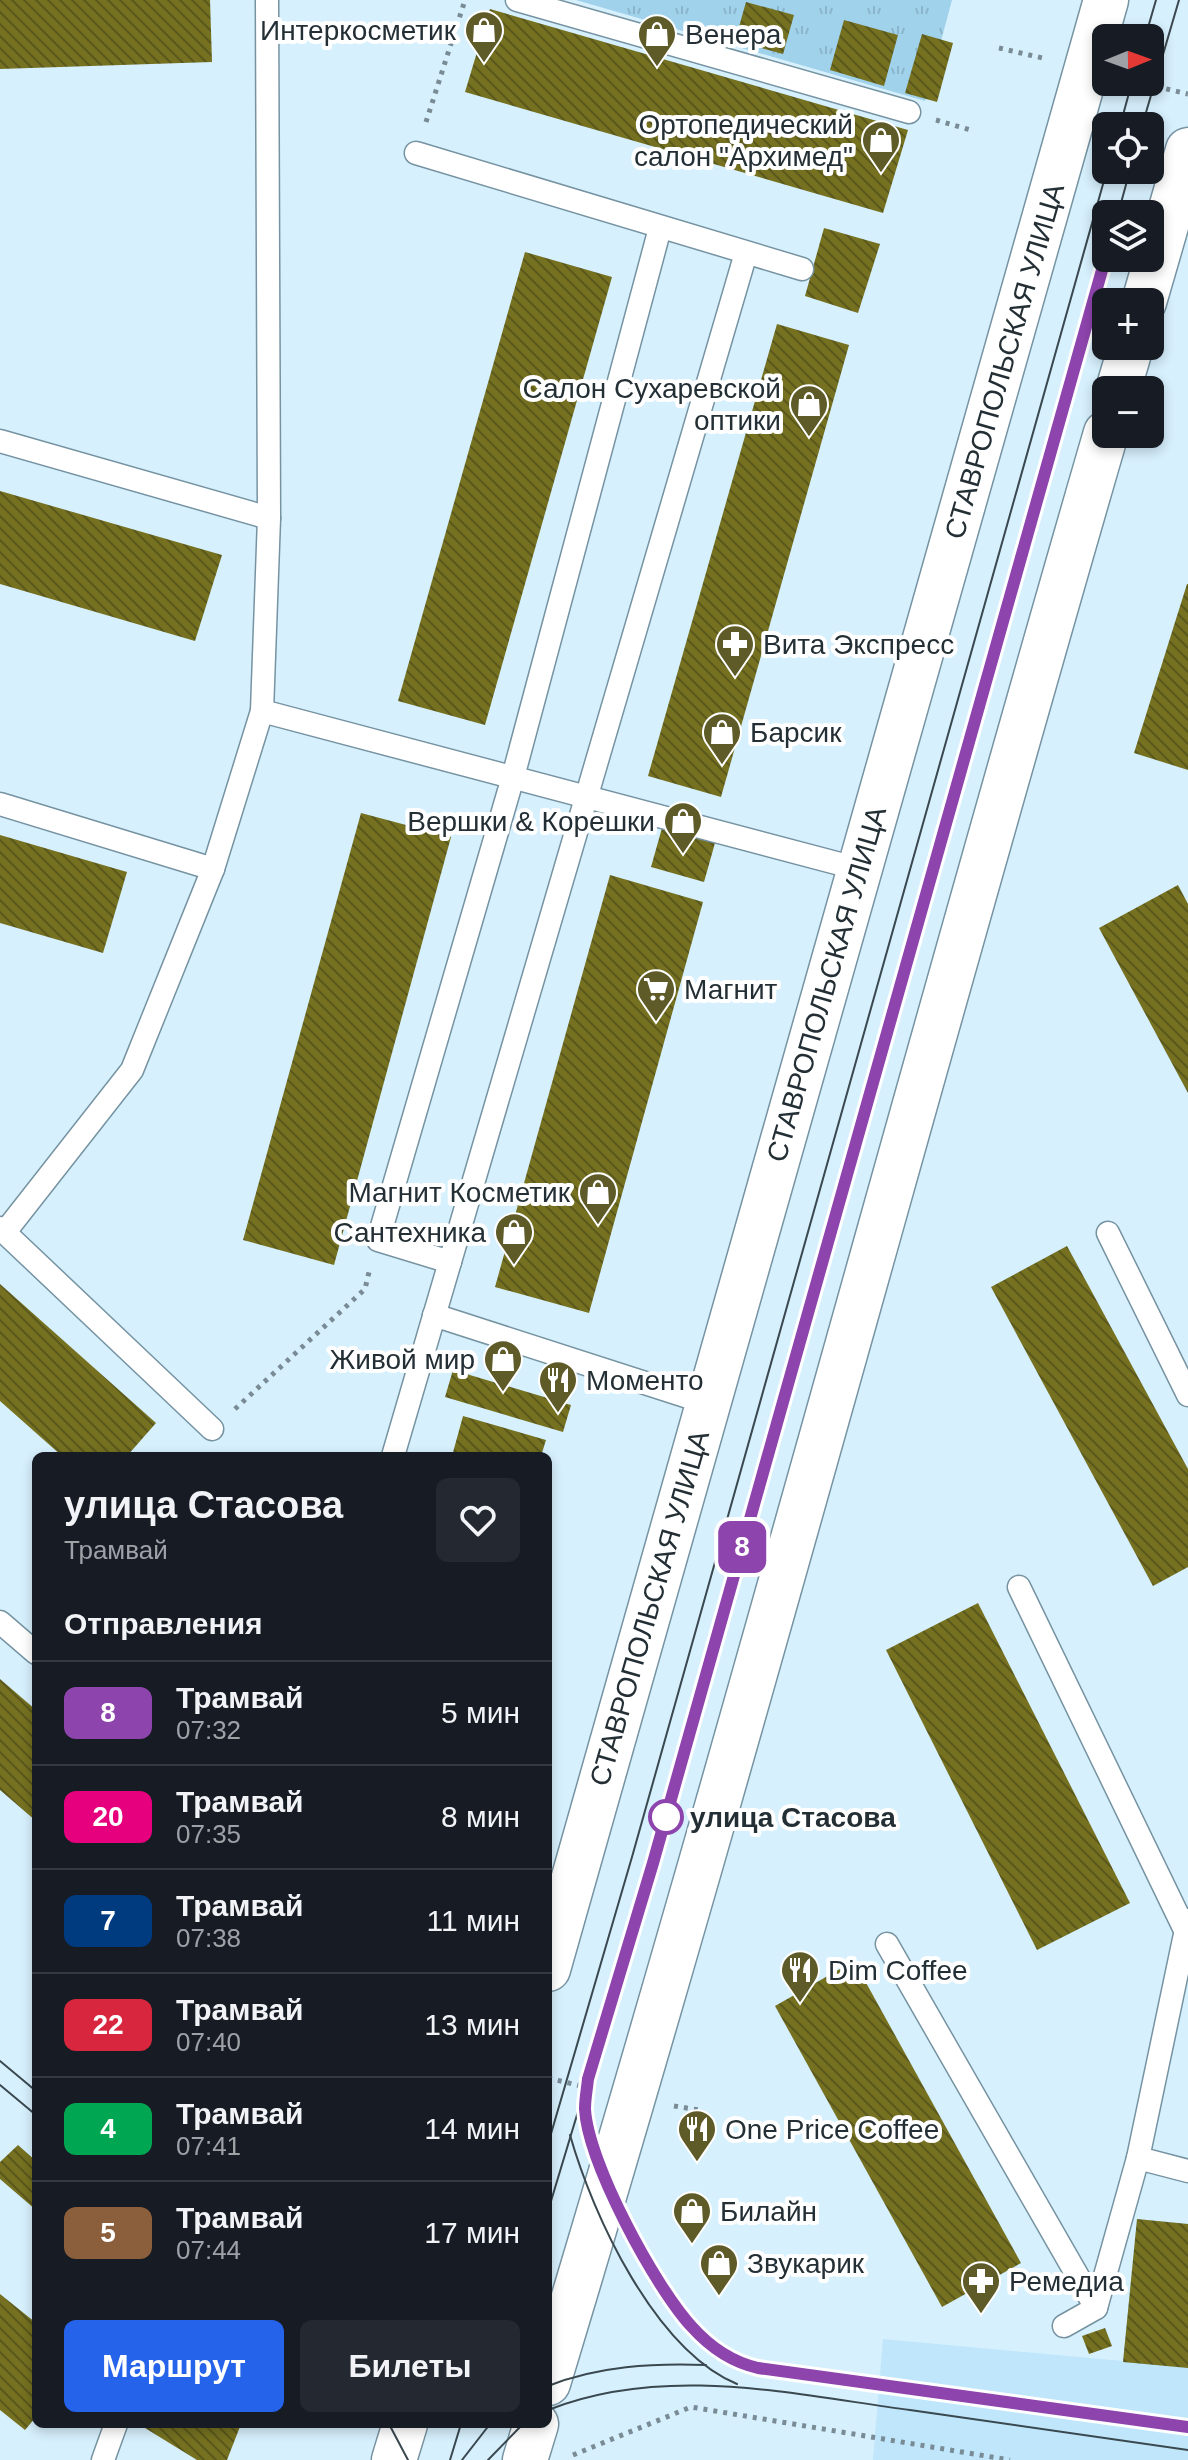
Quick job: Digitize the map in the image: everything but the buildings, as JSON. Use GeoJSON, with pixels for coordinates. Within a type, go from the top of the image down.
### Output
{"type":"FeatureCollection","features":[{"type":"Feature","properties":{"kind":"main road","name":"СТАВРОПОЛЬСКАЯ УЛИЦА"},"geometry":{"type":"LineString","coordinates":[[552,1955],[1106,0]]}},
{"type":"Feature","properties":{"kind":"main road"},"geometry":{"type":"LineString","coordinates":[[1148,288],[1188,150]]}},
{"type":"Feature","properties":{"kind":"main road"},"geometry":{"type":"LineString","coordinates":[[552,2370],[635,2099],[919,1084],[1102,448]]}},
{"type":"Feature","properties":{"kind":"main road"},"geometry":{"type":"LineString","coordinates":[[394,2460],[404,2428]]}},
{"type":"Feature","properties":{"kind":"main road"},"geometry":{"type":"LineString","coordinates":[[525,2460],[535,2428]]}},
{"type":"Feature","properties":{"kind":"lane"},"geometry":{"type":"LineString","coordinates":[[212,1429],[2,1230],[132,1070],[213,869],[262,711],[269,518],[267,0]]}},
{"type":"Feature","properties":{"kind":"lane"},"geometry":{"type":"LineString","coordinates":[[517,0],[909,112]]}},
{"type":"Feature","properties":{"kind":"lane"},"geometry":{"type":"LineString","coordinates":[[416,153],[802,269]]}},
{"type":"Feature","properties":{"kind":"lane"},"geometry":{"type":"LineString","coordinates":[[450,1262],[378,1240],[513,777],[660,228]]}},
{"type":"Feature","properties":{"kind":"lane"},"geometry":{"type":"LineString","coordinates":[[394,1452],[746,253]]}},
{"type":"Feature","properties":{"kind":"lane"},"geometry":{"type":"LineString","coordinates":[[0,441],[269,518]]}},
{"type":"Feature","properties":{"kind":"lane"},"geometry":{"type":"LineString","coordinates":[[262,711],[859,869]]}},
{"type":"Feature","properties":{"kind":"lane"},"geometry":{"type":"LineString","coordinates":[[0,804],[213,869]]}},
{"type":"Feature","properties":{"kind":"lane"},"geometry":{"type":"LineString","coordinates":[[1108,1233],[1188,1395]]}},
{"type":"Feature","properties":{"kind":"lane"},"geometry":{"type":"LineString","coordinates":[[434,1315],[707,1403]]}},
{"type":"Feature","properties":{"kind":"lane"},"geometry":{"type":"LineString","coordinates":[[1019,1587],[1186,1925],[1138,2158],[1096,2308],[1064,2326]]}},
{"type":"Feature","properties":{"kind":"lane"},"geometry":{"type":"LineString","coordinates":[[0,1622],[32,1650]]}},
{"type":"Feature","properties":{"kind":"lane"},"geometry":{"type":"LineString","coordinates":[[887,1944],[1096,2308]]}},
{"type":"Feature","properties":{"kind":"lane"},"geometry":{"type":"LineString","coordinates":[[1138,2158],[1188,2171]]}},
{"type":"Feature","properties":{"kind":"lane"},"geometry":{"type":"LineString","coordinates":[[109,2458],[115,2428]]}},
{"type":"Feature","properties":{"kind":"path"},"geometry":{"type":"LineString","coordinates":[[416,153],[465,0]]}},
{"type":"Feature","properties":{"kind":"path"},"geometry":{"type":"LineString","coordinates":[[1164,88],[1188,94]]}},
{"type":"Feature","properties":{"kind":"path"},"geometry":{"type":"LineString","coordinates":[[212,1429],[365,1289],[378,1240]]}},
{"type":"Feature","properties":{"kind":"path"},"geometry":{"type":"LineString","coordinates":[[570,2456],[691,2407],[1010,2460]]}},
{"type":"Feature","properties":{"kind":"shaded area"},"geometry":{"type":"Polygon","coordinates":[[[1137,2219],[1188,2224],[1188,2460],[873,2460],[883,2339],[1123,2361],[1137,2219]]]}},
{"type":"Feature","properties":{"kind":"green space"},"geometry":{"type":"Polygon","coordinates":[[[576,0],[952,0],[925,101],[576,0]]]}},
{"type":"Feature","properties":{"kind":"tram line"},"geometry":{"type":"LineString","coordinates":[[1149,24],[1156,0]]}},
{"type":"Feature","properties":{"kind":"tram line"},"geometry":{"type":"LineString","coordinates":[[1146,112],[1179,0]]}},
{"type":"Feature","properties":{"kind":"tram line"},"geometry":{"type":"LineString","coordinates":[[1124,112],[1128,96]]}},
{"type":"Feature","properties":{"kind":"tram line"},"geometry":{"type":"LineString","coordinates":[[552,2130],[632,1857],[1103,184]]}},
{"type":"Feature","properties":{"kind":"tram line"},"geometry":{"type":"LineString","coordinates":[[1122,200],[1126,184]]}},
{"type":"Feature","properties":{"kind":"tram line"},"geometry":{"type":"LineString","coordinates":[[552,2198],[653,1863],[1101,272]]}},
{"type":"Feature","properties":{"kind":"tram line","name":"8"},"geometry":{"type":"LineString","coordinates":[[1101,272],[653,1863],[588,2079],[585,2107],[595,2148],[646,2261],[691,2326],[727,2357],[758,2368],[1188,2427]]}},
{"type":"Feature","properties":{"kind":"tram line"},"geometry":{"type":"LineString","coordinates":[[0,2061],[32,2088]]}},
{"type":"Feature","properties":{"kind":"tram line"},"geometry":{"type":"LineString","coordinates":[[0,2085],[32,2112]]}},
{"type":"Feature","properties":{"kind":"tram line"},"geometry":{"type":"LineString","coordinates":[[586,2099],[595,2151],[641,2251],[691,2326],[705,2341],[730,2358],[758,2368],[1188,2427]]}},
{"type":"Feature","properties":{"kind":"tram line"},"geometry":{"type":"LineString","coordinates":[[570,2135],[580,2168],[611,2240],[654,2312],[707,2367],[737,2384]]}},
{"type":"Feature","properties":{"kind":"tram line"},"geometry":{"type":"LineString","coordinates":[[552,2385],[586,2374],[626,2367],[706,2365]]}},
{"type":"Feature","properties":{"kind":"tram line"},"geometry":{"type":"LineString","coordinates":[[552,2409],[592,2396],[637,2388],[728,2387],[819,2397],[1188,2450]]}},
{"type":"Feature","properties":{"kind":"tram line"},"geometry":{"type":"LineString","coordinates":[[391,2428],[408,2460]]}},
{"type":"Feature","properties":{"kind":"tram line"},"geometry":{"type":"LineString","coordinates":[[450,2460],[460,2428]]}},
{"type":"Feature","properties":{"kind":"tram line"},"geometry":{"type":"LineString","coordinates":[[462,2460],[487,2428]]}},
{"type":"Feature","properties":{"kind":"tram line"},"geometry":{"type":"LineString","coordinates":[[488,2460],[519,2428]]}},
{"type":"Feature","properties":{"kind":"place","name":"Интеркосметик"},"geometry":{"type":"Point","coordinates":[484,64]}},
{"type":"Feature","properties":{"kind":"place","name":"Венера"},"geometry":{"type":"Point","coordinates":[657,68]}},
{"type":"Feature","properties":{"kind":"place","name":"Ортопедический салон \"Архимед\""},"geometry":{"type":"Point","coordinates":[881,174]}},
{"type":"Feature","properties":{"kind":"place","name":"Салон Сухаревской оптики"},"geometry":{"type":"Point","coordinates":[809,438]}},
{"type":"Feature","properties":{"kind":"place","name":"Вита Экспресс"},"geometry":{"type":"Point","coordinates":[735,678]}},
{"type":"Feature","properties":{"kind":"place","name":"Барсик"},"geometry":{"type":"Point","coordinates":[722,766]}},
{"type":"Feature","properties":{"kind":"place","name":"Вершки & Корешки"},"geometry":{"type":"Point","coordinates":[683,855]}},
{"type":"Feature","properties":{"kind":"place","name":"Магнит"},"geometry":{"type":"Point","coordinates":[656,1023]}},
{"type":"Feature","properties":{"kind":"place","name":"Магнит Косметик"},"geometry":{"type":"Point","coordinates":[598,1226]}},
{"type":"Feature","properties":{"kind":"place","name":"Сантехника"},"geometry":{"type":"Point","coordinates":[514,1266]}},
{"type":"Feature","properties":{"kind":"place","name":"Живой мир"},"geometry":{"type":"Point","coordinates":[503,1393]}},
{"type":"Feature","properties":{"kind":"place","name":"Моменто"},"geometry":{"type":"Point","coordinates":[558,1414]}},
{"type":"Feature","properties":{"kind":"place","name":"улица Стасова"},"geometry":{"type":"Point","coordinates":[666,1817]}},
{"type":"Feature","properties":{"kind":"place","name":"Dim Coffee"},"geometry":{"type":"Point","coordinates":[800,2004]}},
{"type":"Feature","properties":{"kind":"place","name":"One Price Coffee"},"geometry":{"type":"Point","coordinates":[697,2163]}},
{"type":"Feature","properties":{"kind":"place","name":"Билайн"},"geometry":{"type":"Point","coordinates":[692,2245]}},
{"type":"Feature","properties":{"kind":"place","name":"Звукарик"},"geometry":{"type":"Point","coordinates":[719,2297]}},
{"type":"Feature","properties":{"kind":"place","name":"Ремедиа"},"geometry":{"type":"Point","coordinates":[981,2315]}}]}
